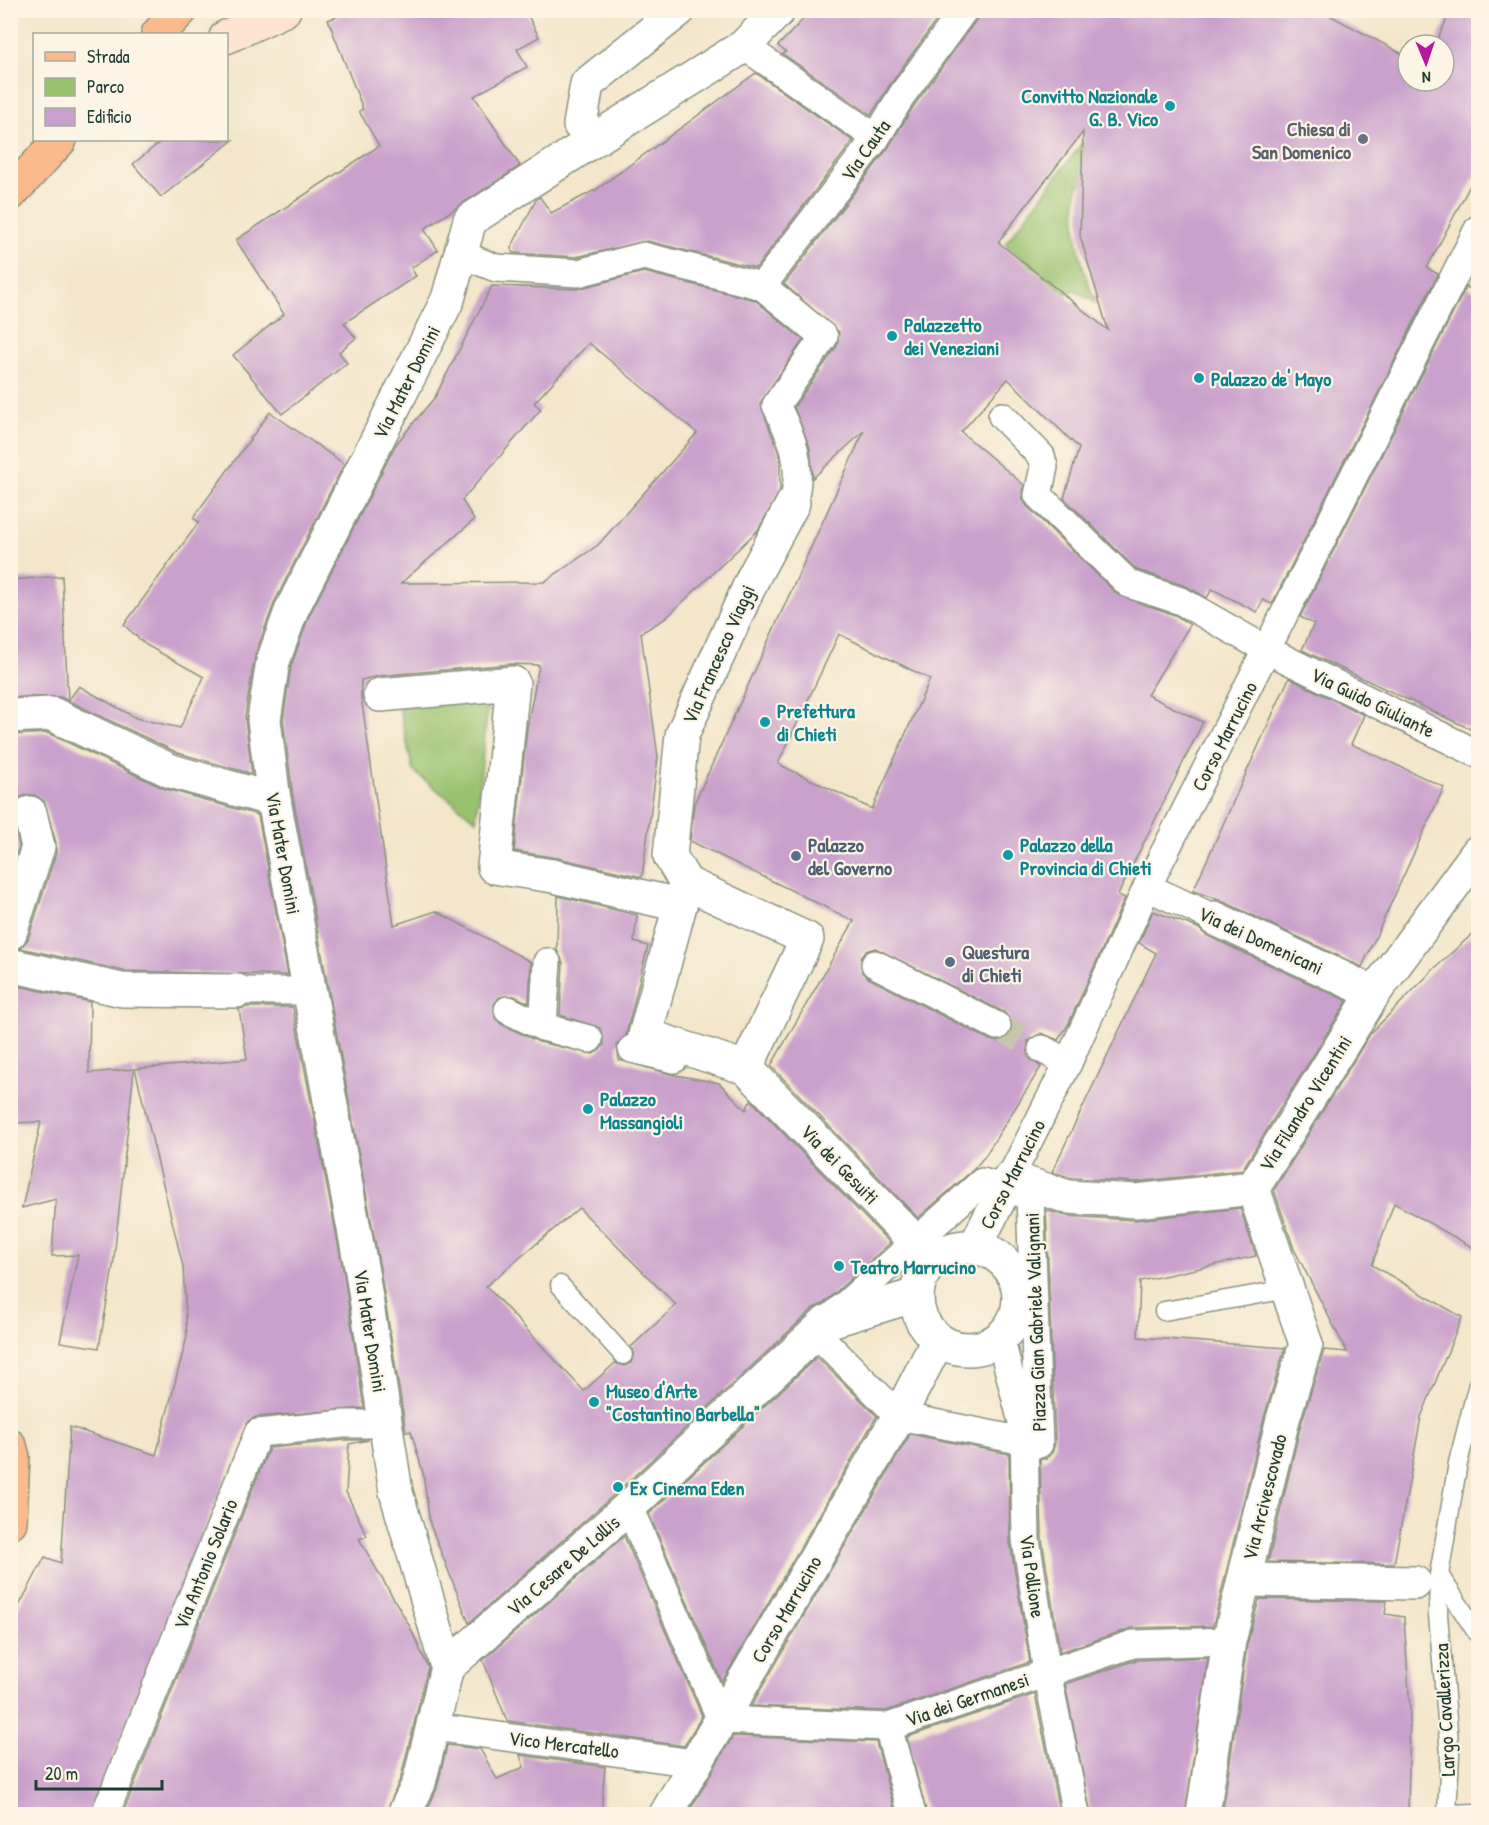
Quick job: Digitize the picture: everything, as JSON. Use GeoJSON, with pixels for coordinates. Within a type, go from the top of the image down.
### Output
{"type":"FeatureCollection","features":[{"type":"Feature","properties":{"kind":"main road"},"geometry":{"type":"LineString","coordinates":[[159,33],[181,10]]}},
{"type":"Feature","properties":{"kind":"main road"},"geometry":{"type":"LineString","coordinates":[[228,37],[284,10]]}},
{"type":"Feature","properties":{"kind":"main road"},"geometry":{"type":"LineString","coordinates":[[10,194],[59,141]]}},
{"type":"Feature","properties":{"kind":"main road"},"geometry":{"type":"LineString","coordinates":[[10,1446],[13,1457],[10,1522]]}},
{"type":"Feature","properties":{"kind":"street"},"geometry":{"type":"LineString","coordinates":[[597,138],[580,125],[587,84],[679,10]]}},
{"type":"Feature","properties":{"kind":"street","name":"Via Mater Domini"},"geometry":{"type":"LineString","coordinates":[[447,1667],[396,1492],[362,1272],[274,800],[264,720],[273,661],[292,609],[448,299],[470,220],[744,46],[779,10]]}},
{"type":"Feature","properties":{"kind":"street","name":"Via Cauta"},"geometry":{"type":"LineString","coordinates":[[762,286],[876,138],[902,95],[964,10]]}},
{"type":"Feature","properties":{"kind":"street"},"geometry":{"type":"LineString","coordinates":[[744,46],[876,138]]}},
{"type":"Feature","properties":{"kind":"street","name":"Corso Marrucino"},"geometry":{"type":"LineString","coordinates":[[975,1247],[1068,1063],[1147,887],[1479,229]]}},
{"type":"Feature","properties":{"kind":"street"},"geometry":{"type":"LineString","coordinates":[[460,254],[496,268],[578,273],[644,256],[762,286],[824,337],[776,405],[794,442],[799,481],[793,503]]}},
{"type":"Feature","properties":{"kind":"street","name":"Via Guido Giuliante"},"geometry":{"type":"LineString","coordinates":[[1002,416],[1041,456],[1044,467],[1038,495],[1129,584],[1181,601],[1267,650],[1479,754]]}},
{"type":"Feature","properties":{"kind":"street","name":"Via Francesco Viaggi"},"geometry":{"type":"LineString","coordinates":[[683,894],[670,856],[682,735],[754,576],[793,503]]}},
{"type":"Feature","properties":{"kind":"street"},"geometry":{"type":"LineString","coordinates":[[380,695],[513,683],[494,867],[683,894],[807,939],[746,1068],[639,1042],[596,1041],[543,1027],[508,1010]]}},
{"type":"Feature","properties":{"kind":"street"},"geometry":{"type":"LineString","coordinates":[[10,716],[52,714],[171,771],[274,800]]}},
{"type":"Feature","properties":{"kind":"street"},"geometry":{"type":"LineString","coordinates":[[10,933],[38,847],[30,813]]}},
{"type":"Feature","properties":{"kind":"street","name":"Via Filandro Vicentini"},"geometry":{"type":"LineString","coordinates":[[1007,1183],[1068,1197],[1136,1201],[1253,1188],[1374,993],[1479,852]]}},
{"type":"Feature","properties":{"kind":"street","name":"Via dei Domenicani"},"geometry":{"type":"LineString","coordinates":[[1147,887],[1374,993]]}},
{"type":"Feature","properties":{"kind":"street"},"geometry":{"type":"LineString","coordinates":[[639,1042],[683,894]]}},
{"type":"Feature","properties":{"kind":"street"},"geometry":{"type":"LineString","coordinates":[[543,1027],[547,962]]}},
{"type":"Feature","properties":{"kind":"street"},"geometry":{"type":"LineString","coordinates":[[876,964],[997,1026]]}},
{"type":"Feature","properties":{"kind":"street"},"geometry":{"type":"LineString","coordinates":[[10,965],[122,990],[309,991]]}},
{"type":"Feature","properties":{"kind":"street"},"geometry":{"type":"LineString","coordinates":[[1042,1049],[1068,1063]]}},
{"type":"Feature","properties":{"kind":"street","name":"Via dei Gesuiti"},"geometry":{"type":"LineString","coordinates":[[746,1068],[924,1251]]}},
{"type":"Feature","properties":{"kind":"street","name":"Piazza Gian Gabriele Valignani"},"geometry":{"type":"LineString","coordinates":[[815,1332],[924,1251],[982,1182],[1007,1183],[1030,1196],[1040,1444],[899,1416]]}},
{"type":"Feature","properties":{"kind":"street","name":"Via Arcivescovado"},"geometry":{"type":"LineString","coordinates":[[1203,1815],[1229,1641],[1283,1419],[1306,1344],[1253,1188]]}},
{"type":"Feature","properties":{"kind":"street","name":"Piazza Gian Gabriele Valignani"},"geometry":{"type":"LineString","coordinates":[[924,1251],[942,1253],[958,1248],[975,1247],[991,1252],[1005,1263],[1014,1276],[1019,1293],[1018,1309],[1011,1324],[1000,1337],[986,1345],[970,1348],[953,1347],[938,1340]]}},
{"type":"Feature","properties":{"kind":"street","name":"Piazza Gian Gabriele Valignani"},"geometry":{"type":"LineString","coordinates":[[916,1295],[924,1251]]}},
{"type":"Feature","properties":{"kind":"street"},"geometry":{"type":"LineString","coordinates":[[916,1295],[918,1312],[926,1327],[938,1340]]}},
{"type":"Feature","properties":{"kind":"street","name":"Via Cesare De Lollis"},"geometry":{"type":"LineString","coordinates":[[447,1667],[628,1507],[695,1435],[827,1322],[916,1295]]}},
{"type":"Feature","properties":{"kind":"street"},"geometry":{"type":"LineString","coordinates":[[815,1332],[899,1416]]}},
{"type":"Feature","properties":{"kind":"street","name":"Via Pollione"},"geometry":{"type":"LineString","coordinates":[[1000,1337],[1024,1430],[1026,1540],[1047,1672],[1077,1815]]}},
{"type":"Feature","properties":{"kind":"street","name":"Corso Marrucino"},"geometry":{"type":"LineString","coordinates":[[666,1815],[694,1763],[899,1416],[938,1340]]}},
{"type":"Feature","properties":{"kind":"street","name":"Via Antonio Solario"},"geometry":{"type":"LineString","coordinates":[[105,1815],[258,1433],[344,1424],[385,1424]]}},
{"type":"Feature","properties":{"kind":"street"},"geometry":{"type":"LineString","coordinates":[[628,1507],[721,1720]]}},
{"type":"Feature","properties":{"kind":"street"},"geometry":{"type":"LineString","coordinates":[[1244,1580],[1427,1579]]}},
{"type":"Feature","properties":{"kind":"street","name":"Via dei Germanesi"},"geometry":{"type":"LineString","coordinates":[[721,1720],[888,1727],[1133,1644],[1229,1641]]}},
{"type":"Feature","properties":{"kind":"street"},"geometry":{"type":"LineString","coordinates":[[404,1815],[419,1783],[447,1667]]}},
{"type":"Feature","properties":{"kind":"street","name":"Vico Mercatello"},"geometry":{"type":"LineString","coordinates":[[433,1727],[694,1763]]}},
{"type":"Feature","properties":{"kind":"street","name":"Via dei Germanesi"},"geometry":{"type":"LineString","coordinates":[[888,1727],[912,1815]]}},
{"type":"Feature","properties":{"kind":"lane"},"geometry":{"type":"LineString","coordinates":[[560,1285],[623,1355]]}},
{"type":"Feature","properties":{"kind":"lane"},"geometry":{"type":"LineString","coordinates":[[1164,1311],[1287,1289]]}},
{"type":"Feature","properties":{"kind":"lane","name":"Largo Cavallerizza"},"geometry":{"type":"LineString","coordinates":[[1479,1384],[1427,1579],[1438,1615],[1450,1755],[1447,1814],[1479,1813]]}},
{"type":"Feature","properties":{"kind":"lane","name":"Largo Cavallerizza"},"geometry":{"type":"LineString","coordinates":[[1427,1579],[1479,1634]]}},
{"type":"Feature","properties":{"kind":"green space"},"geometry":{"type":"Polygon","coordinates":[[[1090,133],[1087,186],[1078,184],[1075,215],[1081,259],[1096,303],[1075,290],[1066,294],[1005,244],[1090,133]]]}},
{"type":"Feature","properties":{"kind":"green space"},"geometry":{"type":"Polygon","coordinates":[[[398,702],[488,704],[476,820],[413,771],[398,702]]]}},
{"type":"Feature","properties":{"kind":"building"},"geometry":{"type":"Polygon","coordinates":[[[353,10],[525,10],[539,37],[517,49],[527,67],[474,96],[520,166],[424,229],[438,250],[411,268],[416,276],[344,323],[356,338],[339,352],[347,363],[282,414],[233,355],[284,314],[236,240],[379,146],[359,111],[363,109],[328,20],[353,10]]]}},
{"type":"Feature","properties":{"kind":"building"},"geometry":{"type":"Polygon","coordinates":[[[812,10],[944,10],[871,115],[783,54],[786,52],[778,46],[812,10]]]}},
{"type":"Feature","properties":{"kind":"building"},"geometry":{"type":"Polygon","coordinates":[[[980,10],[1320,10],[1396,51],[1396,93],[1456,93],[1456,33],[1440,33],[1451,10],[1479,10],[1479,168],[1427,268],[1438,274],[1272,604],[1263,600],[1257,612],[1212,589],[1207,598],[1186,586],[1137,570],[1064,498],[1079,448],[1008,379],[961,432],[1024,485],[1023,499],[1027,506],[1118,595],[1175,615],[1190,625],[1147,695],[1203,722],[1118,895],[1125,898],[1068,1025],[1058,1040],[1041,1033],[1028,1041],[1028,1057],[1041,1067],[985,1156],[974,1169],[918,1218],[771,1066],[854,921],[690,841],[694,804],[864,431],[813,478],[810,448],[794,407],[837,346],[839,332],[784,284],[888,148],[915,104],[977,19],[980,10]],[[1083,132],[998,242],[1108,330],[1080,236],[1083,132]],[[839,634],[778,764],[872,809],[930,679],[839,634]],[[875,948],[866,951],[861,957],[862,972],[868,978],[990,1040],[998,1042],[1011,1034],[1013,1025],[1004,1012],[875,948]]]}},
{"type":"Feature","properties":{"kind":"building"},"geometry":{"type":"Polygon","coordinates":[[[756,73],[853,141],[756,268],[647,241],[576,257],[513,253],[511,248],[536,200],[540,197],[551,213],[597,189],[756,73]]]}},
{"type":"Feature","properties":{"kind":"building"},"geometry":{"type":"Polygon","coordinates":[[[233,140],[161,197],[133,164],[162,141],[233,140]]]}},
{"type":"Feature","properties":{"kind":"building"},"geometry":{"type":"Polygon","coordinates":[[[644,272],[755,300],[803,340],[760,403],[780,456],[780,491],[758,530],[666,618],[641,633],[658,757],[642,877],[514,851],[527,728],[539,665],[511,664],[378,676],[361,680],[361,696],[394,925],[436,911],[531,962],[529,1003],[514,996],[500,997],[494,1004],[495,1018],[501,1024],[539,1042],[593,1054],[604,1044],[600,1028],[560,1015],[563,963],[557,950],[558,896],[637,915],[634,942],[648,946],[626,1035],[617,1045],[619,1060],[670,1074],[719,1083],[746,1110],[751,1100],[890,1243],[823,1304],[814,1308],[616,1493],[469,1623],[430,1524],[423,1473],[411,1431],[406,1432],[380,1269],[293,797],[283,720],[291,666],[309,616],[396,444],[435,397],[492,286],[577,289],[644,272]],[[589,343],[534,403],[541,409],[462,500],[474,520],[401,583],[544,582],[598,545],[697,433],[589,343]],[[579,1208],[486,1286],[584,1391],[615,1363],[625,1366],[631,1363],[634,1353],[631,1347],[676,1305],[579,1208]]]}},
{"type":"Feature","properties":{"kind":"building"},"geometry":{"type":"Polygon","coordinates":[[[1466,287],[1479,293],[1479,733],[1302,650],[1314,624],[1300,617],[1466,287]]]}},
{"type":"Feature","properties":{"kind":"building"},"geometry":{"type":"Polygon","coordinates":[[[270,412],[344,464],[275,601],[255,655],[245,717],[252,774],[178,753],[68,701],[79,686],[136,718],[180,728],[204,677],[146,645],[124,625],[199,522],[193,518],[270,412]]]}},
{"type":"Feature","properties":{"kind":"building"},"geometry":{"type":"Polygon","coordinates":[[[62,576],[68,701],[60,697],[10,697],[10,580],[62,576]]]}},
{"type":"Feature","properties":{"kind":"building"},"geometry":{"type":"Polygon","coordinates":[[[1289,678],[1364,715],[1351,744],[1444,787],[1362,967],[1222,901],[1193,891],[1289,678]]]}},
{"type":"Feature","properties":{"kind":"building"},"geometry":{"type":"Polygon","coordinates":[[[48,733],[163,788],[258,815],[288,975],[124,971],[20,948],[28,939],[56,853],[56,843],[44,801],[35,795],[26,795],[18,799],[12,807],[12,817],[19,846],[10,871],[10,735],[48,733]]]}},
{"type":"Feature","properties":{"kind":"building"},"geometry":{"type":"Polygon","coordinates":[[[1153,911],[1198,928],[1206,935],[1347,1001],[1242,1170],[1136,1182],[1072,1178],[1052,1172],[1156,953],[1139,943],[1153,911]]]}},
{"type":"Feature","properties":{"kind":"building"},"geometry":{"type":"Polygon","coordinates":[[[1479,928],[1479,1251],[1394,1203],[1372,1265],[1462,1317],[1421,1417],[1394,1564],[1268,1562],[1301,1424],[1324,1350],[1347,1352],[1294,1249],[1274,1190],[1370,1034],[1436,967],[1479,928]]]}},
{"type":"Feature","properties":{"kind":"building"},"geometry":{"type":"Polygon","coordinates":[[[10,984],[90,1002],[89,1073],[134,1069],[113,1267],[99,1348],[60,1342],[78,1255],[52,1256],[56,1199],[22,1208],[41,1122],[10,1123],[10,984]]]}},
{"type":"Feature","properties":{"kind":"building"},"geometry":{"type":"Polygon","coordinates":[[[293,1007],[344,1275],[364,1408],[256,1417],[248,1421],[90,1815],[10,1815],[10,1623],[45,1557],[61,1563],[70,1427],[156,1455],[187,1337],[183,1266],[135,1069],[247,1059],[239,1009],[293,1007]]]}},
{"type":"Feature","properties":{"kind":"building"},"geometry":{"type":"Polygon","coordinates":[[[1240,1208],[1256,1256],[1140,1281],[1138,1337],[1285,1348],[1265,1414],[1213,1626],[1132,1628],[1060,1652],[1042,1539],[1040,1459],[1046,1459],[1052,1453],[1055,1443],[1046,1210],[1067,1216],[1135,1220],[1240,1208]]]}},
{"type":"Feature","properties":{"kind":"building"},"geometry":{"type":"Polygon","coordinates":[[[817,1357],[877,1416],[722,1682],[649,1514],[817,1357]]]}},
{"type":"Feature","properties":{"kind":"building"},"geometry":{"type":"Polygon","coordinates":[[[910,1434],[1009,1454],[1010,1542],[1030,1662],[886,1711],[751,1706],[910,1434]]]}},
{"type":"Feature","properties":{"kind":"building"},"geometry":{"type":"Polygon","coordinates":[[[345,1440],[369,1440],[349,1444],[346,1492],[367,1536],[359,1539],[409,1625],[428,1667],[401,1777],[385,1815],[122,1815],[269,1448],[345,1440]]]}},
{"type":"Feature","properties":{"kind":"building"},"geometry":{"type":"Polygon","coordinates":[[[624,1536],[702,1716],[684,1746],[507,1721],[483,1660],[624,1536]]]}},
{"type":"Feature","properties":{"kind":"building"},"geometry":{"type":"Polygon","coordinates":[[[1259,1599],[1387,1601],[1385,1614],[1404,1617],[1410,1710],[1408,1815],[1222,1815],[1247,1645],[1259,1599]]]}},
{"type":"Feature","properties":{"kind":"building"},"geometry":{"type":"Polygon","coordinates":[[[1208,1657],[1185,1815],[1091,1815],[1065,1684],[1136,1660],[1208,1657]]]}},
{"type":"Feature","properties":{"kind":"building"},"geometry":{"type":"Polygon","coordinates":[[[1035,1694],[1060,1815],[927,1815],[907,1737],[1035,1694]]]}},
{"type":"Feature","properties":{"kind":"building"},"geometry":{"type":"Polygon","coordinates":[[[733,1736],[876,1742],[896,1815],[687,1815],[733,1736]]]}},
{"type":"Feature","properties":{"kind":"building"},"geometry":{"type":"Polygon","coordinates":[[[447,1745],[480,1749],[497,1779],[524,1767],[520,1755],[605,1767],[601,1815],[425,1815],[437,1788],[447,1745]]]}},
{"type":"Feature","properties":{"kind":"tunnel"},"geometry":{"type":"LineString","coordinates":[[997,1026],[1042,1049]]}},
{"type":"Feature","properties":{"kind":"place","name":"Convitto Nazionale G. B. Vico"},"geometry":{"type":"Point","coordinates":[1170,106]}},
{"type":"Feature","properties":{"kind":"place","name":"Chiesa di San Domenico"},"geometry":{"type":"Point","coordinates":[1363,139]}},
{"type":"Feature","properties":{"kind":"place","name":"Palazzetto dei Veneziani"},"geometry":{"type":"Point","coordinates":[892,336]}},
{"type":"Feature","properties":{"kind":"place","name":"Palazzo de' Mayo"},"geometry":{"type":"Point","coordinates":[1199,378]}},
{"type":"Feature","properties":{"kind":"place","name":"Prefettura di Chieti"},"geometry":{"type":"Point","coordinates":[765,722]}},
{"type":"Feature","properties":{"kind":"place","name":"Palazzo della Provincia di Chieti"},"geometry":{"type":"Point","coordinates":[1008,855]}},
{"type":"Feature","properties":{"kind":"place","name":"Palazzo del Governo"},"geometry":{"type":"Point","coordinates":[796,856]}},
{"type":"Feature","properties":{"kind":"place","name":"Questura di Chieti"},"geometry":{"type":"Point","coordinates":[950,962]}},
{"type":"Feature","properties":{"kind":"place","name":"Palazzo Massangioli"},"geometry":{"type":"Point","coordinates":[588,1109]}},
{"type":"Feature","properties":{"kind":"place","name":"Teatro Marrucino"},"geometry":{"type":"Point","coordinates":[839,1266]}},
{"type":"Feature","properties":{"kind":"place","name":"Museo d'Arte \"Costantino Barbella\""},"geometry":{"type":"Point","coordinates":[594,1402]}},
{"type":"Feature","properties":{"kind":"place","name":"Ex Cinema Eden"},"geometry":{"type":"Point","coordinates":[618,1487]}}]}
